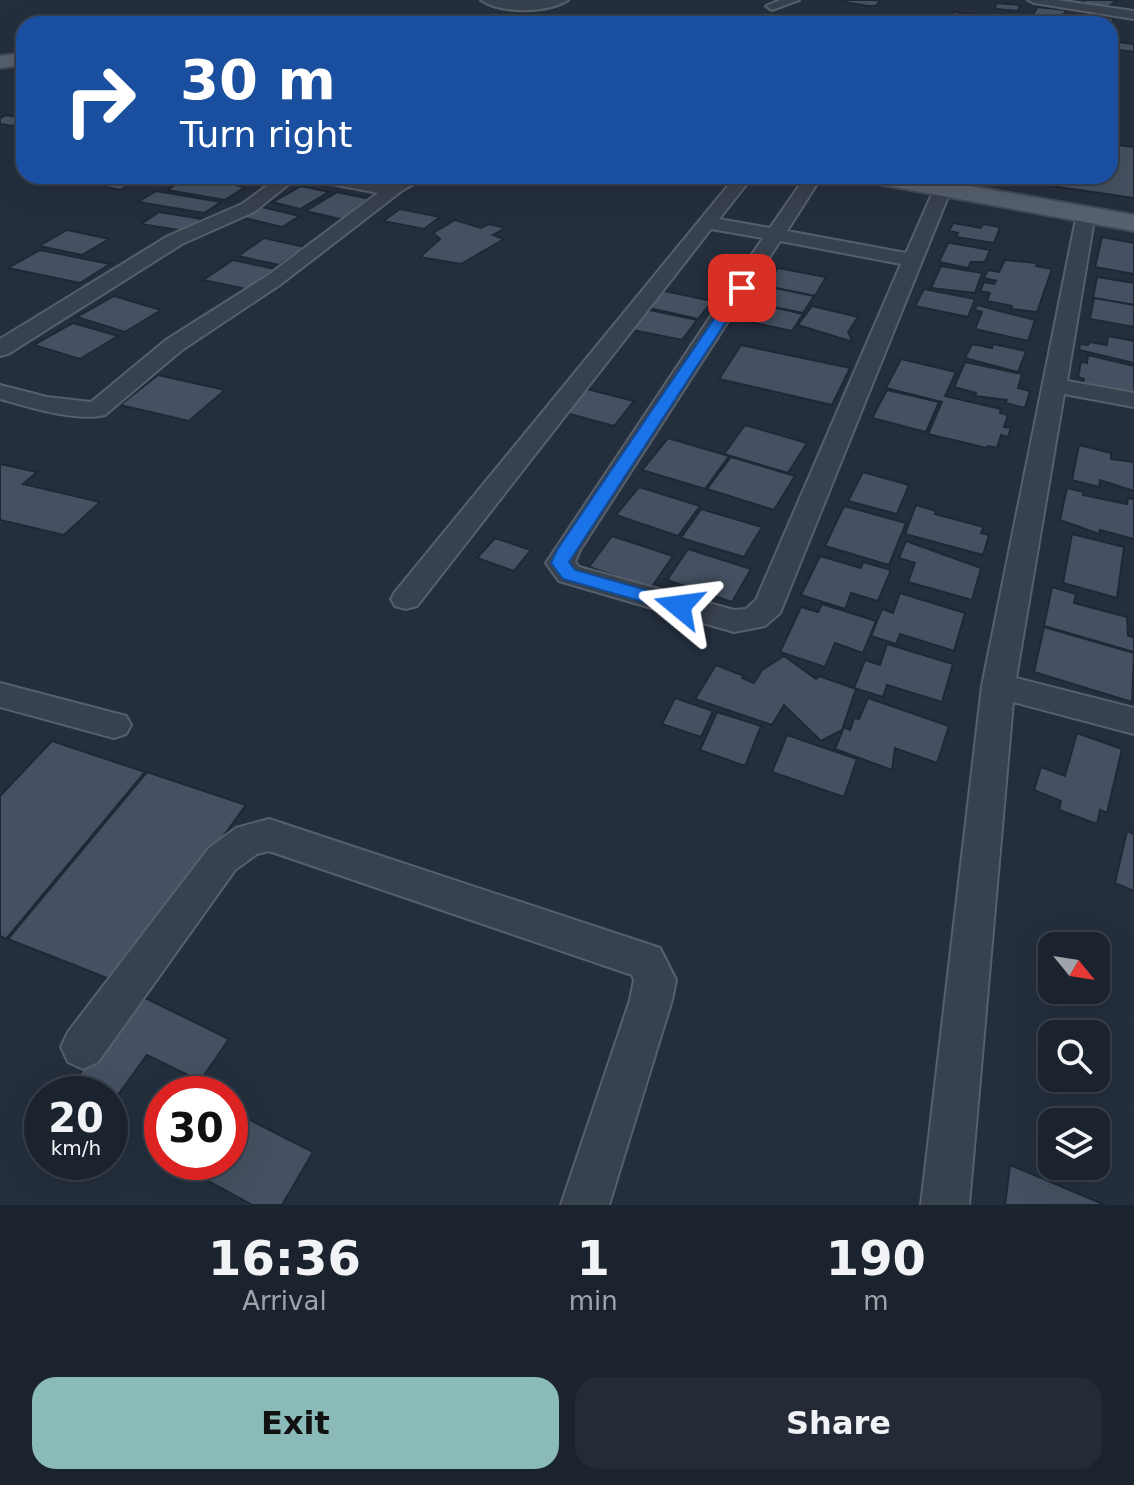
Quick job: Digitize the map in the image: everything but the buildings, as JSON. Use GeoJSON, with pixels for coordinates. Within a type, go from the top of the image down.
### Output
{"type":"FeatureCollection","features":[{"type":"Feature","properties":{"kind":"main road"},"geometry":{"type":"LineString","coordinates":[[915,184],[1134,223]]}},
{"type":"Feature","properties":{"kind":"street"},"geometry":{"type":"LineString","coordinates":[[487,0],[509,7],[526,7],[562,0]]}},
{"type":"Feature","properties":{"kind":"street"},"geometry":{"type":"LineString","coordinates":[[772,6],[793,0]]}},
{"type":"Feature","properties":{"kind":"street"},"geometry":{"type":"LineString","coordinates":[[1034,0],[1134,15]]}},
{"type":"Feature","properties":{"kind":"street"},"geometry":{"type":"LineString","coordinates":[[0,349],[175,240],[248,208],[280,184]]}},
{"type":"Feature","properties":{"kind":"street"},"geometry":{"type":"LineString","coordinates":[[365,184],[395,189]]}},
{"type":"Feature","properties":{"kind":"street"},"geometry":{"type":"LineString","coordinates":[[0,392],[46,404],[96,410],[174,345],[274,280],[405,184]]}},
{"type":"Feature","properties":{"kind":"street"},"geometry":{"type":"LineString","coordinates":[[406,599],[592,363],[739,184]]}},
{"type":"Feature","properties":{"kind":"street"},"geometry":{"type":"LineString","coordinates":[[809,184],[566,550],[560,563],[569,574],[734,621],[754,619],[769,606],[942,189]]}},
{"type":"Feature","properties":{"kind":"street"},"geometry":{"type":"LineString","coordinates":[[945,1205],[998,686],[1086,214]]}},
{"type":"Feature","properties":{"kind":"street"},"geometry":{"type":"LineString","coordinates":[[709,223],[914,260]]}},
{"type":"Feature","properties":{"kind":"street"},"geometry":{"type":"LineString","coordinates":[[1056,386],[1134,400]]}},
{"type":"Feature","properties":{"kind":"street"},"geometry":{"type":"LineString","coordinates":[[998,686],[1134,721]]}},
{"type":"Feature","properties":{"kind":"street"},"geometry":{"type":"LineString","coordinates":[[0,695],[114,725]]}},
{"type":"Feature","properties":{"kind":"street"},"geometry":{"type":"LineString","coordinates":[[83,1047],[222,859],[241,843],[256,836],[269,835],[646,961],[655,980],[651,1000],[585,1205]]}},
{"type":"Feature","properties":{"kind":"route"},"geometry":{"type":"LineString","coordinates":[[679,606],[569,574],[560,563],[742,288]]}}]}
